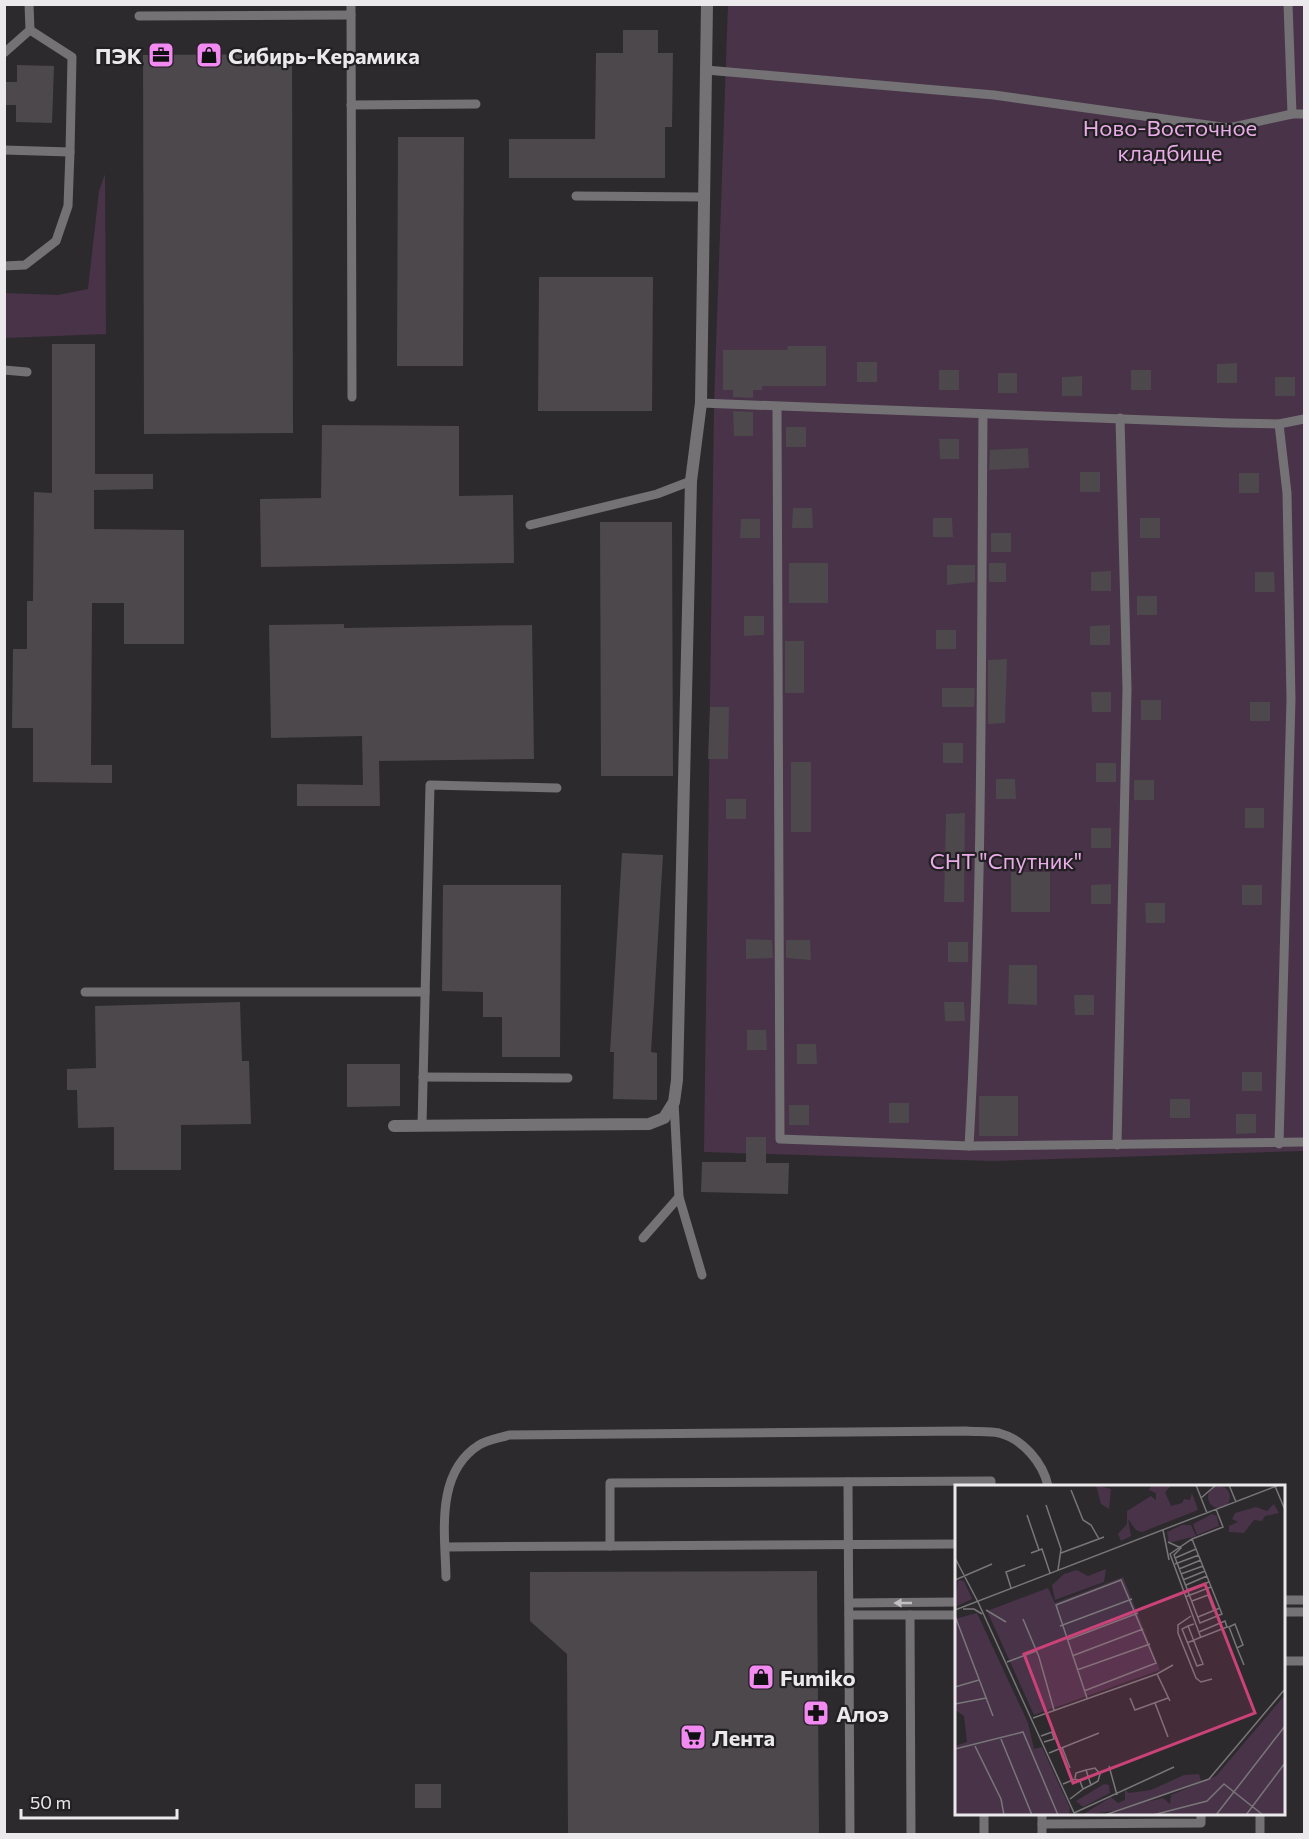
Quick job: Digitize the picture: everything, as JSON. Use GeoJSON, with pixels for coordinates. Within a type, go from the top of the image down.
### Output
{"type":"FeatureCollection","features":[{"type":"Feature","properties":{"kind":"street"},"geometry":{"type":"LineString","coordinates":[[393,1126],[649,1124],[664,1118],[674,1102],[677,1080],[692,481],[701,403],[707,4]]}},
{"type":"Feature","properties":{"kind":"lane"},"geometry":{"type":"LineString","coordinates":[[29,4],[30,30]]}},
{"type":"Feature","properties":{"kind":"lane"},"geometry":{"type":"LineString","coordinates":[[351,4],[352,397]]}},
{"type":"Feature","properties":{"kind":"lane"},"geometry":{"type":"LineString","coordinates":[[1288,4],[1292,114]]}},
{"type":"Feature","properties":{"kind":"lane"},"geometry":{"type":"LineString","coordinates":[[139,16],[351,15]]}},
{"type":"Feature","properties":{"kind":"lane"},"geometry":{"type":"LineString","coordinates":[[4,53],[30,30]]}},
{"type":"Feature","properties":{"kind":"lane"},"geometry":{"type":"LineString","coordinates":[[4,266],[25,265],[56,241],[69,206],[72,57],[30,30]]}},
{"type":"Feature","properties":{"kind":"lane"},"geometry":{"type":"LineString","coordinates":[[706,70],[994,94],[1229,128],[1292,114],[1305,114]]}},
{"type":"Feature","properties":{"kind":"lane"},"geometry":{"type":"LineString","coordinates":[[351,105],[476,104]]}},
{"type":"Feature","properties":{"kind":"lane"},"geometry":{"type":"LineString","coordinates":[[4,150],[70,152]]}},
{"type":"Feature","properties":{"kind":"lane"},"geometry":{"type":"LineString","coordinates":[[576,196],[703,197]]}},
{"type":"Feature","properties":{"kind":"lane"},"geometry":{"type":"LineString","coordinates":[[4,370],[27,372]]}},
{"type":"Feature","properties":{"kind":"lane"},"geometry":{"type":"LineString","coordinates":[[701,403],[1279,424],[1305,419]]}},
{"type":"Feature","properties":{"kind":"lane"},"geometry":{"type":"LineString","coordinates":[[777,407],[780,1139],[969,1146],[1305,1142]]}},
{"type":"Feature","properties":{"kind":"lane"},"geometry":{"type":"LineString","coordinates":[[969,1146],[979,815],[983,415]]}},
{"type":"Feature","properties":{"kind":"lane"},"geometry":{"type":"LineString","coordinates":[[1117,1145],[1127,689],[1120,418]]}},
{"type":"Feature","properties":{"kind":"lane"},"geometry":{"type":"LineString","coordinates":[[1279,424],[1287,493],[1291,699],[1279,1144]]}},
{"type":"Feature","properties":{"kind":"lane"},"geometry":{"type":"LineString","coordinates":[[530,525],[657,494],[692,481]]}},
{"type":"Feature","properties":{"kind":"lane"},"geometry":{"type":"LineString","coordinates":[[422,1126],[430,785],[557,788]]}},
{"type":"Feature","properties":{"kind":"lane"},"geometry":{"type":"LineString","coordinates":[[85,992],[425,992]]}},
{"type":"Feature","properties":{"kind":"lane"},"geometry":{"type":"LineString","coordinates":[[423,1077],[568,1078]]}},
{"type":"Feature","properties":{"kind":"lane"},"geometry":{"type":"LineString","coordinates":[[674,1102],[679,1197],[702,1275]]}},
{"type":"Feature","properties":{"kind":"lane"},"geometry":{"type":"LineString","coordinates":[[643,1238],[679,1197]]}},
{"type":"Feature","properties":{"kind":"lane"},"geometry":{"type":"LineString","coordinates":[[446,1577],[445,1497],[456,1467],[479,1445],[509,1435],[954,1431],[999,1433],[1020,1443],[1035,1457],[1048,1485]]}},
{"type":"Feature","properties":{"kind":"lane"},"geometry":{"type":"LineString","coordinates":[[610,1546],[610,1483],[991,1481],[991,1485]]}},
{"type":"Feature","properties":{"kind":"lane"},"geometry":{"type":"LineString","coordinates":[[848,1482],[850,1834]]}},
{"type":"Feature","properties":{"kind":"lane"},"geometry":{"type":"LineString","coordinates":[[446,1547],[955,1544]]}},
{"type":"Feature","properties":{"kind":"lane"},"geometry":{"type":"LineString","coordinates":[[1285,1600],[1305,1600]]}},
{"type":"Feature","properties":{"kind":"lane"},"geometry":{"type":"LineString","coordinates":[[849,1603],[955,1602]]}},
{"type":"Feature","properties":{"kind":"lane"},"geometry":{"type":"LineString","coordinates":[[1285,1612],[1305,1612]]}},
{"type":"Feature","properties":{"kind":"lane"},"geometry":{"type":"LineString","coordinates":[[849,1615],[955,1615]]}},
{"type":"Feature","properties":{"kind":"lane"},"geometry":{"type":"LineString","coordinates":[[910,1615],[911,1834]]}},
{"type":"Feature","properties":{"kind":"lane"},"geometry":{"type":"LineString","coordinates":[[1285,1661],[1305,1661]]}},
{"type":"Feature","properties":{"kind":"lane"},"geometry":{"type":"LineString","coordinates":[[984,1815],[984,1834]]}},
{"type":"Feature","properties":{"kind":"lane"},"geometry":{"type":"LineString","coordinates":[[1042,1815],[1042,1834]]}},
{"type":"Feature","properties":{"kind":"lane"},"geometry":{"type":"LineString","coordinates":[[1042,1824],[1097,1819],[1151,1818],[1201,1823],[1201,1815]]}},
{"type":"Feature","properties":{"kind":"lane"},"geometry":{"type":"LineString","coordinates":[[1260,1815],[1260,1834]]}},
{"type":"Feature","properties":{"kind":"green space","name":"СНТ \"Спутник\""},"geometry":{"type":"Polygon","coordinates":[[[728,5],[1304,5],[1304,1151],[992,1161],[704,1152],[714,404],[728,5]]]}},
{"type":"Feature","properties":{"kind":"green space"},"geometry":{"type":"Polygon","coordinates":[[[105,174],[106,334],[5,338],[5,293],[58,295],[88,289],[99,191],[105,174]]]}},
{"type":"Feature","properties":{"kind":"building"},"geometry":{"type":"Polygon","coordinates":[[[623,30],[658,30],[658,53],[673,53],[672,127],[665,127],[665,178],[509,178],[509,139],[595,139],[596,53],[623,53],[623,30]]]}},
{"type":"Feature","properties":{"kind":"building"},"geometry":{"type":"Polygon","coordinates":[[[292,54],[293,433],[144,434],[143,55],[292,54]]]}},
{"type":"Feature","properties":{"kind":"building"},"geometry":{"type":"Polygon","coordinates":[[[17,65],[54,66],[52,123],[16,122],[16,105],[4,105],[4,82],[17,82],[17,65]]]}},
{"type":"Feature","properties":{"kind":"building"},"geometry":{"type":"Polygon","coordinates":[[[398,137],[464,137],[463,366],[397,366],[398,137]]]}},
{"type":"Feature","properties":{"kind":"building"},"geometry":{"type":"Polygon","coordinates":[[[539,277],[653,277],[652,411],[538,411],[539,277]]]}},
{"type":"Feature","properties":{"kind":"building"},"geometry":{"type":"Polygon","coordinates":[[[52,344],[95,344],[95,474],[153,474],[153,489],[94,490],[94,529],[184,530],[184,644],[124,644],[124,603],[92,603],[91,765],[112,765],[112,783],[33,782],[33,728],[12,728],[13,649],[27,649],[27,601],[33,601],[34,492],[52,493],[52,344]]]}},
{"type":"Feature","properties":{"kind":"building"},"geometry":{"type":"Polygon","coordinates":[[[788,346],[826,346],[826,386],[762,386],[762,390],[753,390],[753,398],[733,397],[733,390],[723,390],[723,350],[787,350],[788,346]]]}},
{"type":"Feature","properties":{"kind":"building"},"geometry":{"type":"Polygon","coordinates":[[[857,362],[877,362],[877,382],[857,382],[857,362]]]}},
{"type":"Feature","properties":{"kind":"building"},"geometry":{"type":"Polygon","coordinates":[[[1237,363],[1237,383],[1217,383],[1217,364],[1237,363]]]}},
{"type":"Feature","properties":{"kind":"building"},"geometry":{"type":"Polygon","coordinates":[[[939,370],[959,370],[959,390],[939,390],[939,370]]]}},
{"type":"Feature","properties":{"kind":"building"},"geometry":{"type":"Polygon","coordinates":[[[1131,370],[1151,370],[1151,390],[1131,390],[1131,370]]]}},
{"type":"Feature","properties":{"kind":"building"},"geometry":{"type":"Polygon","coordinates":[[[998,373],[1017,373],[1017,393],[998,393],[998,373]]]}},
{"type":"Feature","properties":{"kind":"building"},"geometry":{"type":"Polygon","coordinates":[[[1082,376],[1082,396],[1062,396],[1062,377],[1082,376]]]}},
{"type":"Feature","properties":{"kind":"building"},"geometry":{"type":"Polygon","coordinates":[[[1275,377],[1295,377],[1295,396],[1275,396],[1275,377]]]}},
{"type":"Feature","properties":{"kind":"building"},"geometry":{"type":"Polygon","coordinates":[[[733,411],[753,412],[753,436],[734,436],[733,411]]]}},
{"type":"Feature","properties":{"kind":"building"},"geometry":{"type":"Polygon","coordinates":[[[322,425],[459,426],[459,496],[513,495],[514,563],[261,567],[260,499],[321,498],[322,425]]]}},
{"type":"Feature","properties":{"kind":"building"},"geometry":{"type":"Polygon","coordinates":[[[786,427],[806,427],[806,447],[786,447],[786,427]]]}},
{"type":"Feature","properties":{"kind":"building"},"geometry":{"type":"Polygon","coordinates":[[[939,439],[959,439],[959,459],[940,459],[939,439]]]}},
{"type":"Feature","properties":{"kind":"building"},"geometry":{"type":"Polygon","coordinates":[[[1028,448],[1029,468],[989,470],[990,450],[1028,448]]]}},
{"type":"Feature","properties":{"kind":"building"},"geometry":{"type":"Polygon","coordinates":[[[1080,472],[1100,472],[1100,492],[1080,492],[1080,472]]]}},
{"type":"Feature","properties":{"kind":"building"},"geometry":{"type":"Polygon","coordinates":[[[1239,473],[1259,473],[1259,493],[1239,493],[1239,473]]]}},
{"type":"Feature","properties":{"kind":"building"},"geometry":{"type":"Polygon","coordinates":[[[793,508],[812,508],[813,528],[792,528],[793,508]]]}},
{"type":"Feature","properties":{"kind":"building"},"geometry":{"type":"Polygon","coordinates":[[[933,518],[952,518],[953,537],[933,537],[933,518]]]}},
{"type":"Feature","properties":{"kind":"building"},"geometry":{"type":"Polygon","coordinates":[[[1140,518],[1160,518],[1160,538],[1140,538],[1140,518]]]}},
{"type":"Feature","properties":{"kind":"building"},"geometry":{"type":"Polygon","coordinates":[[[741,519],[760,519],[760,538],[740,538],[741,519]]]}},
{"type":"Feature","properties":{"kind":"building"},"geometry":{"type":"Polygon","coordinates":[[[600,522],[672,522],[673,776],[601,776],[600,522]]]}},
{"type":"Feature","properties":{"kind":"building"},"geometry":{"type":"Polygon","coordinates":[[[991,533],[1011,533],[1011,552],[991,552],[991,533]]]}},
{"type":"Feature","properties":{"kind":"building"},"geometry":{"type":"Polygon","coordinates":[[[789,563],[828,563],[828,603],[789,603],[789,563]]]}},
{"type":"Feature","properties":{"kind":"building"},"geometry":{"type":"Polygon","coordinates":[[[989,563],[1006,563],[1006,582],[989,582],[989,563]]]}},
{"type":"Feature","properties":{"kind":"building"},"geometry":{"type":"Polygon","coordinates":[[[947,565],[975,565],[975,582],[947,585],[947,565]]]}},
{"type":"Feature","properties":{"kind":"building"},"geometry":{"type":"Polygon","coordinates":[[[1111,571],[1111,591],[1091,591],[1091,572],[1111,571]]]}},
{"type":"Feature","properties":{"kind":"building"},"geometry":{"type":"Polygon","coordinates":[[[1255,572],[1274,572],[1275,592],[1255,592],[1255,572]]]}},
{"type":"Feature","properties":{"kind":"building"},"geometry":{"type":"Polygon","coordinates":[[[1137,596],[1157,596],[1157,615],[1137,615],[1137,596]]]}},
{"type":"Feature","properties":{"kind":"building"},"geometry":{"type":"Polygon","coordinates":[[[744,616],[764,616],[764,635],[744,636],[744,616]]]}},
{"type":"Feature","properties":{"kind":"building"},"geometry":{"type":"Polygon","coordinates":[[[344,624],[344,628],[532,625],[534,759],[379,761],[380,806],[297,806],[297,784],[363,785],[362,736],[271,738],[269,625],[344,624]]]}},
{"type":"Feature","properties":{"kind":"building"},"geometry":{"type":"Polygon","coordinates":[[[1110,625],[1110,645],[1090,645],[1090,626],[1110,625]]]}},
{"type":"Feature","properties":{"kind":"building"},"geometry":{"type":"Polygon","coordinates":[[[936,630],[956,630],[956,649],[936,649],[936,630]]]}},
{"type":"Feature","properties":{"kind":"building"},"geometry":{"type":"Polygon","coordinates":[[[785,641],[804,641],[804,693],[785,693],[785,641]]]}},
{"type":"Feature","properties":{"kind":"building"},"geometry":{"type":"Polygon","coordinates":[[[1007,659],[1005,723],[988,724],[988,660],[1007,659]]]}},
{"type":"Feature","properties":{"kind":"building"},"geometry":{"type":"Polygon","coordinates":[[[942,688],[975,688],[974,707],[942,707],[942,688]]]}},
{"type":"Feature","properties":{"kind":"building"},"geometry":{"type":"Polygon","coordinates":[[[1091,692],[1111,692],[1111,712],[1092,712],[1091,692]]]}},
{"type":"Feature","properties":{"kind":"building"},"geometry":{"type":"Polygon","coordinates":[[[1141,700],[1161,700],[1161,720],[1141,720],[1141,700]]]}},
{"type":"Feature","properties":{"kind":"building"},"geometry":{"type":"Polygon","coordinates":[[[1250,702],[1270,702],[1270,721],[1250,721],[1250,702]]]}},
{"type":"Feature","properties":{"kind":"building"},"geometry":{"type":"Polygon","coordinates":[[[710,707],[729,707],[728,759],[708,759],[710,707]]]}},
{"type":"Feature","properties":{"kind":"building"},"geometry":{"type":"Polygon","coordinates":[[[943,743],[963,743],[963,763],[943,763],[943,743]]]}},
{"type":"Feature","properties":{"kind":"building"},"geometry":{"type":"Polygon","coordinates":[[[791,762],[811,762],[811,832],[791,832],[791,762]]]}},
{"type":"Feature","properties":{"kind":"building"},"geometry":{"type":"Polygon","coordinates":[[[1096,763],[1116,763],[1116,782],[1096,782],[1096,763]]]}},
{"type":"Feature","properties":{"kind":"building"},"geometry":{"type":"Polygon","coordinates":[[[996,779],[1015,779],[1016,799],[996,799],[996,779]]]}},
{"type":"Feature","properties":{"kind":"building"},"geometry":{"type":"Polygon","coordinates":[[[1134,780],[1154,780],[1154,800],[1134,800],[1134,780]]]}},
{"type":"Feature","properties":{"kind":"building"},"geometry":{"type":"Polygon","coordinates":[[[726,799],[746,799],[746,819],[726,819],[726,799]]]}},
{"type":"Feature","properties":{"kind":"building"},"geometry":{"type":"Polygon","coordinates":[[[1245,808],[1264,808],[1264,828],[1245,828],[1245,808]]]}},
{"type":"Feature","properties":{"kind":"building"},"geometry":{"type":"Polygon","coordinates":[[[965,813],[964,902],[944,902],[946,814],[965,813]]]}},
{"type":"Feature","properties":{"kind":"building"},"geometry":{"type":"Polygon","coordinates":[[[1091,828],[1111,828],[1111,848],[1091,848],[1091,828]]]}},
{"type":"Feature","properties":{"kind":"building"},"geometry":{"type":"Polygon","coordinates":[[[622,853],[663,855],[651,1052],[657,1053],[657,1100],[613,1099],[614,1052],[610,1052],[622,853]]]}},
{"type":"Feature","properties":{"kind":"building"},"geometry":{"type":"Polygon","coordinates":[[[1011,872],[1050,872],[1050,912],[1011,912],[1011,872]]]}},
{"type":"Feature","properties":{"kind":"building"},"geometry":{"type":"Polygon","coordinates":[[[1111,884],[1111,904],[1091,904],[1091,885],[1111,884]]]}},
{"type":"Feature","properties":{"kind":"building"},"geometry":{"type":"Polygon","coordinates":[[[443,885],[561,885],[560,1057],[502,1057],[502,1017],[483,1017],[483,992],[442,991],[443,885]]]}},
{"type":"Feature","properties":{"kind":"building"},"geometry":{"type":"Polygon","coordinates":[[[1242,885],[1262,885],[1262,905],[1242,905],[1242,885]]]}},
{"type":"Feature","properties":{"kind":"building"},"geometry":{"type":"Polygon","coordinates":[[[1145,903],[1165,903],[1165,923],[1146,923],[1145,903]]]}},
{"type":"Feature","properties":{"kind":"building"},"geometry":{"type":"Polygon","coordinates":[[[746,939],[772,940],[773,958],[746,959],[746,939]]]}},
{"type":"Feature","properties":{"kind":"building"},"geometry":{"type":"Polygon","coordinates":[[[786,940],[810,940],[811,960],[786,958],[786,940]]]}},
{"type":"Feature","properties":{"kind":"building"},"geometry":{"type":"Polygon","coordinates":[[[948,942],[968,942],[968,962],[948,962],[948,942]]]}},
{"type":"Feature","properties":{"kind":"building"},"geometry":{"type":"Polygon","coordinates":[[[1009,965],[1037,965],[1037,1005],[1008,1004],[1009,965]]]}},
{"type":"Feature","properties":{"kind":"building"},"geometry":{"type":"Polygon","coordinates":[[[1074,995],[1094,995],[1094,1015],[1075,1015],[1074,995]]]}},
{"type":"Feature","properties":{"kind":"building"},"geometry":{"type":"Polygon","coordinates":[[[240,1002],[242,1061],[249,1061],[251,1124],[181,1125],[181,1170],[114,1170],[114,1127],[78,1128],[77,1090],[67,1090],[67,1069],[96,1068],[95,1006],[240,1002]]]}},
{"type":"Feature","properties":{"kind":"building"},"geometry":{"type":"Polygon","coordinates":[[[944,1002],[964,1002],[965,1021],[945,1021],[944,1002]]]}},
{"type":"Feature","properties":{"kind":"building"},"geometry":{"type":"Polygon","coordinates":[[[747,1030],[766,1030],[767,1050],[747,1050],[747,1030]]]}},
{"type":"Feature","properties":{"kind":"building"},"geometry":{"type":"Polygon","coordinates":[[[797,1044],[816,1044],[817,1064],[797,1064],[797,1044]]]}},
{"type":"Feature","properties":{"kind":"building"},"geometry":{"type":"Polygon","coordinates":[[[347,1064],[400,1064],[400,1106],[347,1107],[347,1064]]]}},
{"type":"Feature","properties":{"kind":"building"},"geometry":{"type":"Polygon","coordinates":[[[1242,1072],[1262,1072],[1262,1091],[1242,1091],[1242,1072]]]}},
{"type":"Feature","properties":{"kind":"building"},"geometry":{"type":"Polygon","coordinates":[[[979,1096],[1018,1096],[1018,1136],[979,1136],[979,1096]]]}},
{"type":"Feature","properties":{"kind":"building"},"geometry":{"type":"Polygon","coordinates":[[[1170,1099],[1190,1099],[1190,1118],[1170,1118],[1170,1099]]]}},
{"type":"Feature","properties":{"kind":"building"},"geometry":{"type":"Polygon","coordinates":[[[889,1103],[909,1103],[909,1123],[889,1123],[889,1103]]]}},
{"type":"Feature","properties":{"kind":"building"},"geometry":{"type":"Polygon","coordinates":[[[789,1105],[809,1105],[809,1125],[789,1125],[789,1105]]]}},
{"type":"Feature","properties":{"kind":"building"},"geometry":{"type":"Polygon","coordinates":[[[1236,1114],[1256,1114],[1256,1133],[1236,1134],[1236,1114]]]}},
{"type":"Feature","properties":{"kind":"building"},"geometry":{"type":"Polygon","coordinates":[[[746,1137],[766,1137],[766,1163],[789,1163],[788,1194],[701,1192],[702,1162],[746,1162],[746,1137]]]}},
{"type":"Feature","properties":{"kind":"building","name":"Лента"},"geometry":{"type":"Polygon","coordinates":[[[817,1571],[819,1834],[568,1834],[567,1654],[530,1621],[530,1572],[817,1571]]]}},
{"type":"Feature","properties":{"kind":"building"},"geometry":{"type":"Polygon","coordinates":[[[415,1784],[441,1784],[441,1808],[415,1808],[415,1784]]]}},
{"type":"Feature","properties":{"kind":"place","name":"ПЭК"},"geometry":{"type":"Point","coordinates":[161,55]}},
{"type":"Feature","properties":{"kind":"place","name":"Сибирь-Керамика"},"geometry":{"type":"Point","coordinates":[209,55]}},
{"type":"Feature","properties":{"kind":"place","name":"Fumiko"},"geometry":{"type":"Point","coordinates":[761,1677]}},
{"type":"Feature","properties":{"kind":"place","name":"Алоэ"},"geometry":{"type":"Point","coordinates":[816,1713]}},
{"type":"Feature","properties":{"kind":"place","name":"Лента"},"geometry":{"type":"Point","coordinates":[693,1737]}},
{"type":"Feature","properties":{"kind":"park label","name":"Ново-Восточное кладбище"},"geometry":{"type":"Point","coordinates":[1170,140]}}]}
